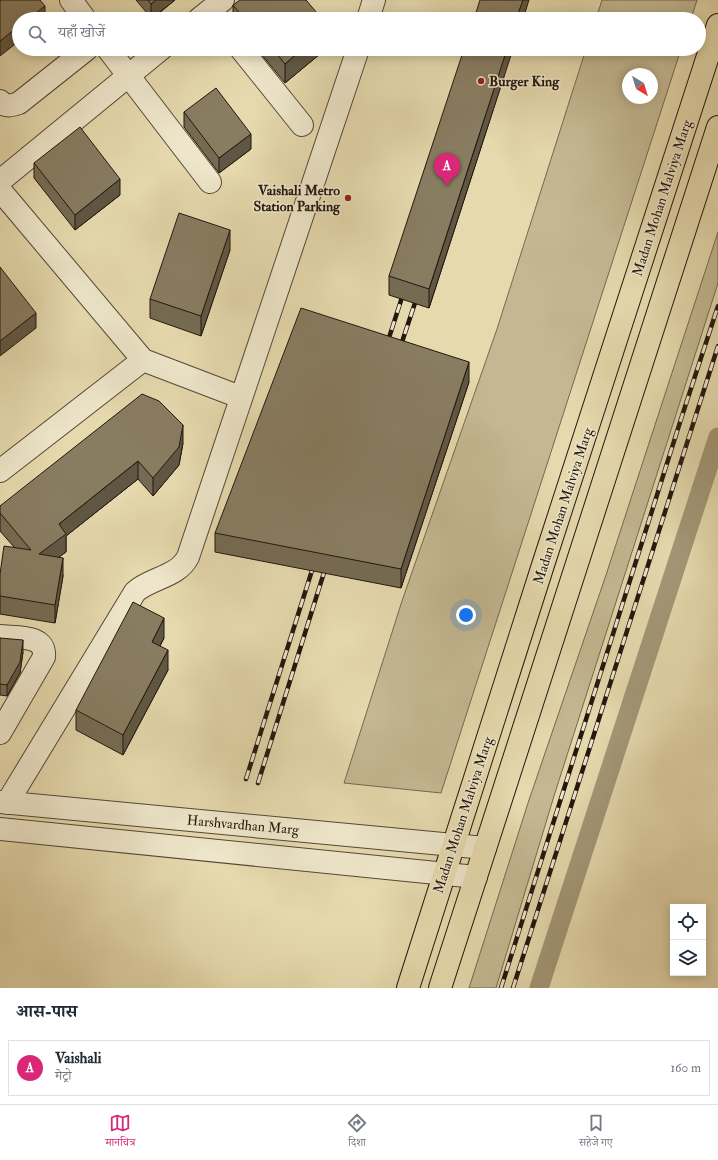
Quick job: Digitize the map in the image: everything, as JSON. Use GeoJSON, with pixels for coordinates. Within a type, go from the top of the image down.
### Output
{"type":"FeatureCollection","features":[{"type":"Feature","properties":{"kind":"main road","name":"Madan Mohan Malviya Marg"},"geometry":{"type":"LineString","coordinates":[[408,988],[718,25]]}},
{"type":"Feature","properties":{"kind":"main road"},"geometry":{"type":"LineString","coordinates":[[440,988],[718,126]]}},
{"type":"Feature","properties":{"kind":"street"},"geometry":{"type":"LineString","coordinates":[[71,0],[80,12]]}},
{"type":"Feature","properties":{"kind":"street"},"geometry":{"type":"LineString","coordinates":[[370,12],[374,0]]}},
{"type":"Feature","properties":{"kind":"street"},"geometry":{"type":"LineString","coordinates":[[0,101],[2,104],[10,106],[19,102],[77,56]]}},
{"type":"Feature","properties":{"kind":"street"},"geometry":{"type":"LineString","coordinates":[[113,56],[210,182]]}},
{"type":"Feature","properties":{"kind":"street"},"geometry":{"type":"LineString","coordinates":[[0,181],[152,56]]}},
{"type":"Feature","properties":{"kind":"street"},"geometry":{"type":"LineString","coordinates":[[247,56],[302,125]]}},
{"type":"Feature","properties":{"kind":"street"},"geometry":{"type":"LineString","coordinates":[[3,802],[135,592],[142,586],[180,568],[188,557],[240,397],[356,56]]}},
{"type":"Feature","properties":{"kind":"street"},"geometry":{"type":"LineString","coordinates":[[0,190],[143,360],[240,397]]}},
{"type":"Feature","properties":{"kind":"street"},"geometry":{"type":"LineString","coordinates":[[0,471],[143,360]]}},
{"type":"Feature","properties":{"kind":"street"},"geometry":{"type":"LineString","coordinates":[[0,636],[36,640],[42,645],[44,651],[44,658],[0,733]]}},
{"type":"Feature","properties":{"kind":"street","name":"Harshvardhan Marg"},"geometry":{"type":"LineString","coordinates":[[3,802],[485,848]]}},
{"type":"Feature","properties":{"kind":"street","name":"Harshvardhan Marg"},"geometry":{"type":"LineString","coordinates":[[0,829],[476,877]]}},
{"type":"Feature","properties":{"kind":"shaded area"},"geometry":{"type":"Polygon","coordinates":[[[602,0],[697,0],[693,12],[598,12],[602,0]]]}},
{"type":"Feature","properties":{"kind":"shaded area"},"geometry":{"type":"Polygon","coordinates":[[[584,56],[679,56],[441,793],[344,783],[402,601],[497,329],[584,56]]]}},
{"type":"Feature","properties":{"kind":"shaded area"},"geometry":{"type":"Polygon","coordinates":[[[718,232],[718,283],[554,796],[496,988],[469,988],[529,800],[606,575],[718,232]]]}},
{"type":"Feature","properties":{"kind":"building"},"geometry":{"type":"Polygon","coordinates":[[[0,0],[40,0],[45,6],[37,12],[12,12],[12,32],[0,41],[0,0]]]}},
{"type":"Feature","properties":{"kind":"building"},"geometry":{"type":"Polygon","coordinates":[[[148,0],[156,0],[151,4],[148,0]]]}},
{"type":"Feature","properties":{"kind":"building"},"geometry":{"type":"Polygon","coordinates":[[[240,0],[306,0],[316,12],[239,12],[233,5],[240,0]]]}},
{"type":"Feature","properties":{"kind":"building"},"geometry":{"type":"Polygon","coordinates":[[[480,0],[523,0],[519,12],[476,12],[480,0]]]}},
{"type":"Feature","properties":{"kind":"building"},"geometry":{"type":"Polygon","coordinates":[[[279,56],[294,56],[285,64],[279,56]]]}},
{"type":"Feature","properties":{"kind":"building"},"geometry":{"type":"Polygon","coordinates":[[[462,56],[505,56],[429,289],[389,276],[462,56]]]}},
{"type":"Feature","properties":{"kind":"building"},"geometry":{"type":"Polygon","coordinates":[[[216,88],[251,134],[219,158],[184,112],[216,88]]]}},
{"type":"Feature","properties":{"kind":"building"},"geometry":{"type":"Polygon","coordinates":[[[80,127],[120,179],[75,215],[34,163],[80,127]]]}},
{"type":"Feature","properties":{"kind":"building"},"geometry":{"type":"Polygon","coordinates":[[[179,213],[230,230],[201,316],[150,299],[179,213]]]}},
{"type":"Feature","properties":{"kind":"building"},"geometry":{"type":"Polygon","coordinates":[[[0,267],[36,313],[0,341],[0,267]]]}},
{"type":"Feature","properties":{"kind":"building"},"geometry":{"type":"Polygon","coordinates":[[[301,308],[469,362],[401,569],[215,533],[301,308]]]}},
{"type":"Feature","properties":{"kind":"building"},"geometry":{"type":"Polygon","coordinates":[[[142,394],[159,401],[183,425],[179,447],[153,478],[138,461],[59,524],[66,534],[39,554],[63,558],[55,605],[0,596],[0,574],[4,546],[31,550],[0,513],[0,506],[142,394]]]}},
{"type":"Feature","properties":{"kind":"building"},"geometry":{"type":"Polygon","coordinates":[[[133,602],[164,618],[152,642],[168,650],[123,735],[76,710],[133,602]]]}},
{"type":"Feature","properties":{"kind":"building"},"geometry":{"type":"Polygon","coordinates":[[[0,638],[23,640],[20,662],[7,685],[0,684],[0,638]]]}},
{"type":"Feature","properties":{"kind":"waterway"},"geometry":{"type":"LineString","coordinates":[[539,988],[718,437]]}},
{"type":"Feature","properties":{"kind":"railway"},"geometry":{"type":"LineString","coordinates":[[386,347],[405,288]]}},
{"type":"Feature","properties":{"kind":"railway"},"geometry":{"type":"LineString","coordinates":[[399,351],[418,294]]}},
{"type":"Feature","properties":{"kind":"railway"},"geometry":{"type":"LineString","coordinates":[[501,988],[718,306]]}},
{"type":"Feature","properties":{"kind":"railway"},"geometry":{"type":"LineString","coordinates":[[513,988],[718,346]]}},
{"type":"Feature","properties":{"kind":"railway"},"geometry":{"type":"LineString","coordinates":[[246,779],[315,561]]}},
{"type":"Feature","properties":{"kind":"railway"},"geometry":{"type":"LineString","coordinates":[[258,783],[327,563]]}},
{"type":"Feature","properties":{"kind":"place","name":"Burger King"},"geometry":{"type":"Point","coordinates":[481,81]}},
{"type":"Feature","properties":{"kind":"place","name":"Vaishali"},"geometry":{"type":"Point","coordinates":[447,186]}},
{"type":"Feature","properties":{"kind":"place","name":"Vaishali Metro Station Parking"},"geometry":{"type":"Point","coordinates":[348,198]}}]}
